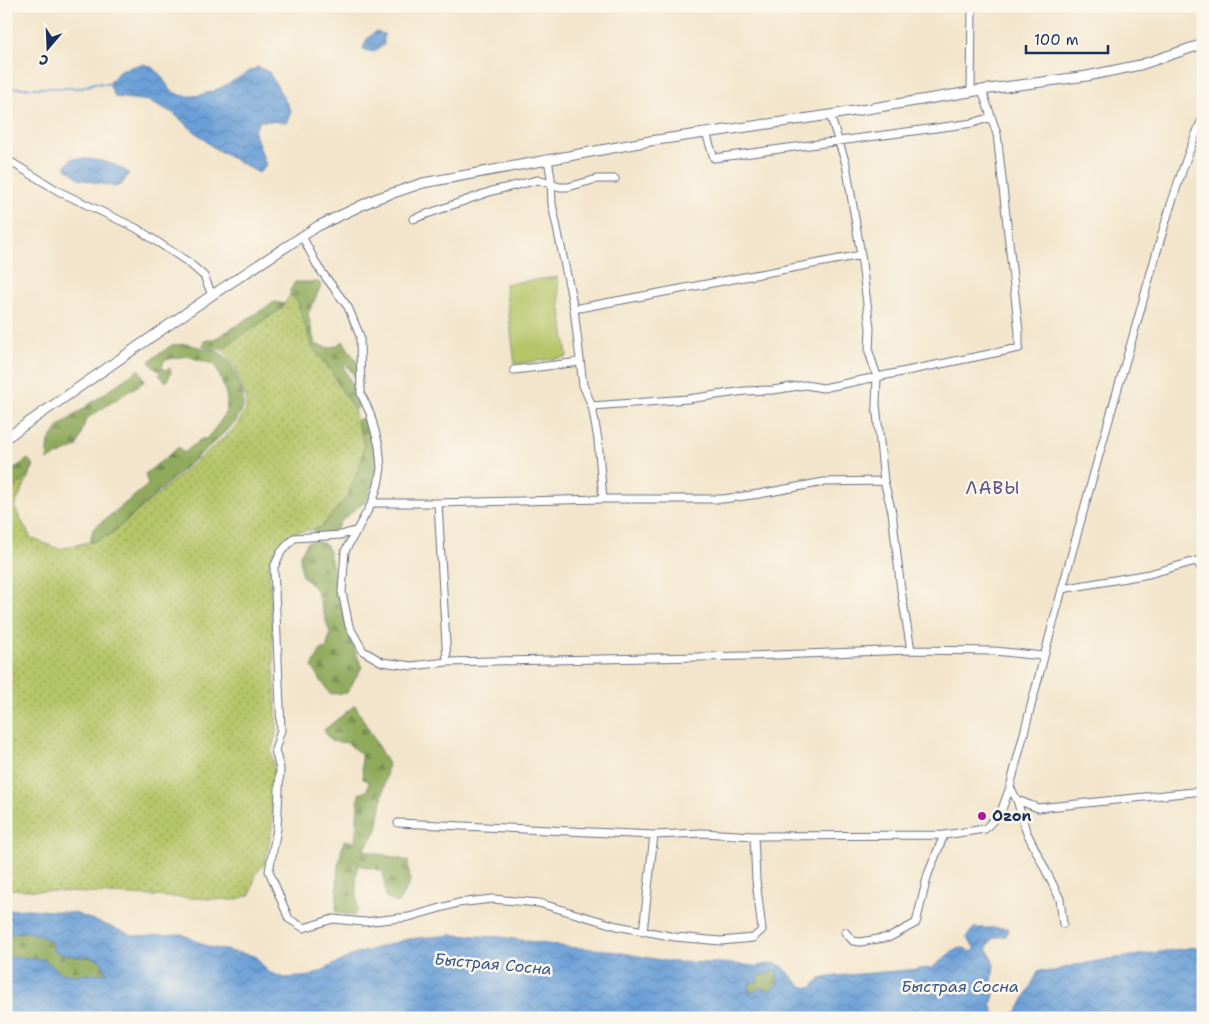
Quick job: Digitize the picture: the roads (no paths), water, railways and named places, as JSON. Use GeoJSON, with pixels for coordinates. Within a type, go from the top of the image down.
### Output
{"type":"FeatureCollection","features":[{"type":"Feature","properties":{"kind":"main road"},"geometry":{"type":"LineString","coordinates":[[6,438],[212,295],[318,226],[376,199],[423,183],[548,159],[706,133],[1105,72],[1140,65],[1203,44]]}},
{"type":"Feature","properties":{"kind":"street"},"geometry":{"type":"LineString","coordinates":[[970,92],[972,6]]}},
{"type":"Feature","properties":{"kind":"street"},"geometry":{"type":"LineString","coordinates":[[592,406],[688,399],[805,385],[823,388],[1019,348],[1019,332],[997,134],[982,90]]}},
{"type":"Feature","properties":{"kind":"street"},"geometry":{"type":"LineString","coordinates":[[830,115],[846,164],[861,255],[870,328],[869,352],[877,376],[876,404],[884,482],[892,512],[900,590],[911,650]]}},
{"type":"Feature","properties":{"kind":"street"},"geometry":{"type":"LineString","coordinates":[[706,133],[714,158],[973,123],[991,117]]}},
{"type":"Feature","properties":{"kind":"street"},"geometry":{"type":"LineString","coordinates":[[398,823],[654,835],[702,833],[754,836],[944,835],[985,829],[1001,812],[1010,787],[1043,656],[1186,157],[1203,117]]}},
{"type":"Feature","properties":{"kind":"street"},"geometry":{"type":"LineString","coordinates":[[6,158],[60,192],[136,228],[188,262],[204,276],[212,295]]}},
{"type":"Feature","properties":{"kind":"street"},"geometry":{"type":"LineString","coordinates":[[548,159],[552,204],[574,310],[583,385],[592,406],[598,440],[603,499]]}},
{"type":"Feature","properties":{"kind":"street"},"geometry":{"type":"LineString","coordinates":[[413,219],[492,191],[538,180],[560,187],[568,187],[597,179],[616,179]]}},
{"type":"Feature","properties":{"kind":"street"},"geometry":{"type":"LineString","coordinates":[[302,236],[318,267],[348,307],[360,336],[362,394],[380,446],[381,468],[372,503],[345,551],[342,570],[342,592],[349,626],[363,651],[382,662],[412,666],[447,662],[747,656],[911,650],[994,651],[1043,656]]}},
{"type":"Feature","properties":{"kind":"street"},"geometry":{"type":"LineString","coordinates":[[574,310],[861,255]]}},
{"type":"Feature","properties":{"kind":"street"},"geometry":{"type":"LineString","coordinates":[[514,370],[580,362]]}},
{"type":"Feature","properties":{"kind":"street"},"geometry":{"type":"LineString","coordinates":[[372,503],[723,498],[759,494],[824,482],[884,482]]}},
{"type":"Feature","properties":{"kind":"street"},"geometry":{"type":"LineString","coordinates":[[438,503],[447,662]]}},
{"type":"Feature","properties":{"kind":"street"},"geometry":{"type":"LineString","coordinates":[[358,530],[341,535],[294,538],[281,552],[274,567],[281,730],[275,750],[280,769],[277,829],[269,871],[288,919],[304,928],[333,919],[364,922],[409,917],[458,903],[492,899],[539,903],[643,932],[721,941],[753,938],[762,930],[756,880],[754,836]]}},
{"type":"Feature","properties":{"kind":"street"},"geometry":{"type":"LineString","coordinates":[[1062,589],[1149,574],[1200,560],[1203,572]]}},
{"type":"Feature","properties":{"kind":"street"},"geometry":{"type":"LineString","coordinates":[[1010,787],[1017,800],[1026,831],[1060,899],[1063,924]]}},
{"type":"Feature","properties":{"kind":"street"},"geometry":{"type":"LineString","coordinates":[[1017,800],[1038,808],[1203,791]]}},
{"type":"Feature","properties":{"kind":"street"},"geometry":{"type":"LineString","coordinates":[[643,932],[654,835]]}},
{"type":"Feature","properties":{"kind":"street"},"geometry":{"type":"LineString","coordinates":[[844,932],[853,941],[860,942],[890,936],[916,923],[928,874],[944,835]]}},
{"type":"Feature","properties":{"kind":"water"},"geometry":{"type":"Polygon","coordinates":[[[375,32],[384,34],[384,45],[373,52],[363,49],[367,39],[375,32]]]}},
{"type":"Feature","properties":{"kind":"water"},"geometry":{"type":"Polygon","coordinates":[[[142,64],[150,66],[155,70],[172,91],[192,96],[216,90],[257,67],[269,72],[291,111],[287,122],[260,121],[254,131],[266,165],[259,173],[214,148],[173,113],[150,101],[115,97],[109,84],[120,70],[142,64]]]}},
{"type":"Feature","properties":{"kind":"water"},"geometry":{"type":"Polygon","coordinates":[[[71,159],[101,161],[129,173],[122,184],[115,187],[80,179],[65,167],[71,159]]]}},
{"type":"Feature","properties":{"kind":"water","name":"Быстрая Сосна"},"geometry":{"type":"Polygon","coordinates":[[[29,909],[74,913],[135,936],[182,934],[209,947],[255,956],[268,972],[285,978],[311,976],[353,955],[408,939],[452,935],[501,937],[567,947],[606,950],[671,962],[757,966],[774,963],[782,966],[801,986],[812,988],[819,979],[836,976],[932,968],[955,949],[964,948],[971,952],[976,949],[966,937],[974,928],[1008,928],[1006,936],[993,938],[987,947],[994,965],[992,981],[994,995],[991,1005],[995,1014],[1005,1016],[1018,1011],[1039,970],[1052,972],[1066,967],[1103,960],[1203,946],[1203,1018],[21,1018],[6,1015],[6,956],[45,960],[61,973],[73,975],[107,973],[100,960],[90,956],[78,957],[53,951],[52,942],[41,936],[29,932],[17,932],[6,939],[6,910],[29,909]],[[777,971],[759,976],[758,982],[750,982],[748,991],[755,992],[760,988],[772,990],[778,984],[777,971]]]}},
{"type":"Feature","properties":{"kind":"waterway"},"geometry":{"type":"LineString","coordinates":[[6,88],[82,88],[94,83],[109,84]]}},
{"type":"Feature","properties":{"kind":"place","name":"Ozon"},"geometry":{"type":"Point","coordinates":[982,816]}},
{"type":"Feature","properties":{"kind":"district","name":"ЛАВЫ"},"geometry":{"type":"Point","coordinates":[993,488]}}]}
